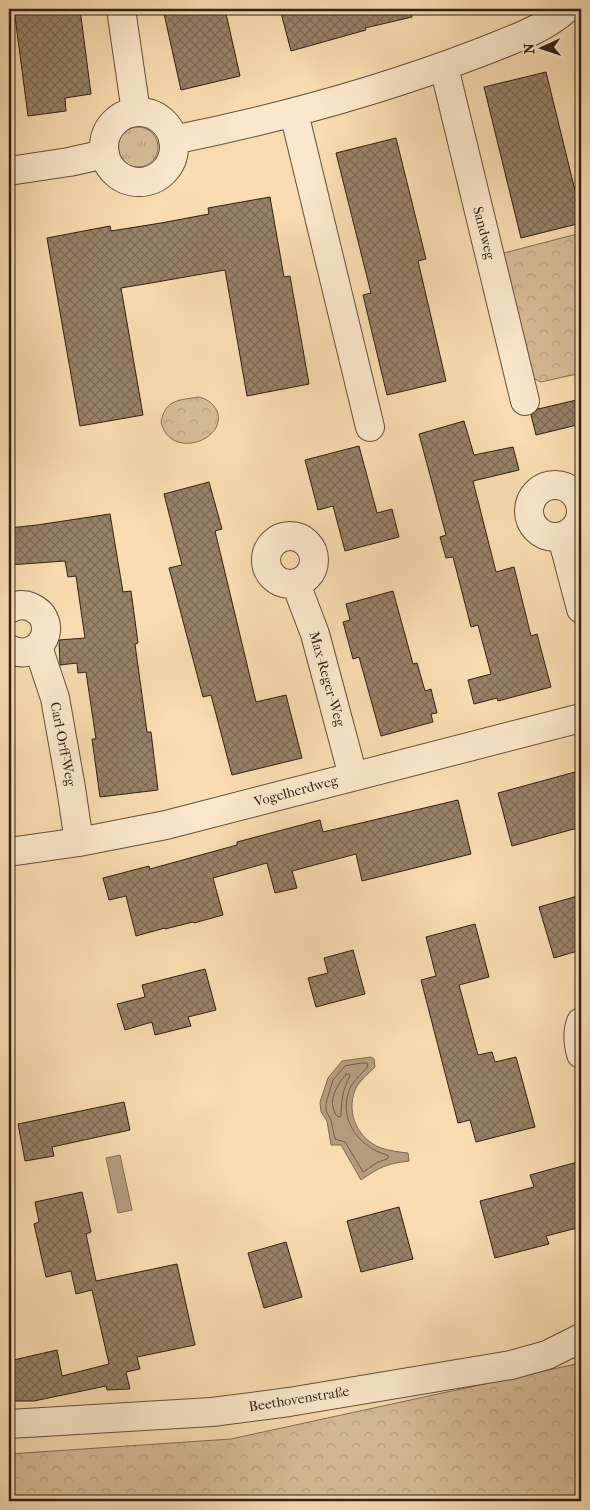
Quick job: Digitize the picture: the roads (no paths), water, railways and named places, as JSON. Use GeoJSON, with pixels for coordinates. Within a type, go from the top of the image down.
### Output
{"type":"FeatureCollection","features":[{"type":"Feature","properties":{"kind":"street"},"geometry":{"type":"LineString","coordinates":[[121,9],[136,112]]}},
{"type":"Feature","properties":{"kind":"street"},"geometry":{"type":"LineString","coordinates":[[173,140],[235,128],[294,113],[444,67],[519,37],[555,19],[566,9]]}},
{"type":"Feature","properties":{"kind":"street","name":"Sandweg"},"geometry":{"type":"LineString","coordinates":[[444,67],[525,400]]}},
{"type":"Feature","properties":{"kind":"street"},"geometry":{"type":"LineString","coordinates":[[136,112],[153,115],[160,119],[167,125],[173,140],[174,152],[170,164],[162,174],[152,180],[140,182],[128,180],[117,175],[109,166],[105,154],[104,142],[115,122],[125,115],[136,112]]}},
{"type":"Feature","properties":{"kind":"street"},"geometry":{"type":"LineString","coordinates":[[294,113],[370,427]]}},
{"type":"Feature","properties":{"kind":"street"},"geometry":{"type":"LineString","coordinates":[[9,171],[69,162],[105,154]]}},
{"type":"Feature","properties":{"kind":"street"},"geometry":{"type":"LineString","coordinates":[[562,537],[581,609]]}},
{"type":"Feature","properties":{"kind":"street","name":"Max-Reger-Weg"},"geometry":{"type":"LineString","coordinates":[[296,584],[315,634],[353,776]]}},
{"type":"Feature","properties":{"kind":"street"},"geometry":{"type":"LineString","coordinates":[[9,609],[18,605],[26,605],[40,612],[46,626],[43,641],[38,647],[23,653],[9,649]]}},
{"type":"Feature","properties":{"kind":"street","name":"Carl-Orff-Weg"},"geometry":{"type":"LineString","coordinates":[[38,647],[55,698],[72,788],[79,842]]}},
{"type":"Feature","properties":{"kind":"street","name":"Vogelherdweg"},"geometry":{"type":"LineString","coordinates":[[9,852],[79,842],[166,824],[581,718]]}},
{"type":"Feature","properties":{"kind":"street"},"geometry":{"type":"LineString","coordinates":[[581,1022],[578,1044],[581,1054]]}},
{"type":"Feature","properties":{"kind":"street","name":"Beethovenstraße"},"geometry":{"type":"LineString","coordinates":[[9,1424],[212,1412],[289,1402],[511,1365],[547,1355],[581,1338]]}},
{"type":"Feature","properties":{"kind":"water"},"geometry":{"type":"Polygon","coordinates":[[[371,1057],[374,1059],[375,1067],[355,1090],[352,1108],[353,1117],[360,1132],[366,1139],[384,1149],[408,1153],[409,1161],[394,1163],[373,1172],[361,1180],[341,1145],[331,1145],[327,1121],[321,1112],[320,1102],[328,1078],[342,1061],[371,1057]]]}},
{"type":"Feature","properties":{"kind":"water"},"geometry":{"type":"Polygon","coordinates":[[[120,1155],[132,1210],[118,1213],[106,1158],[120,1155]]]}}]}
